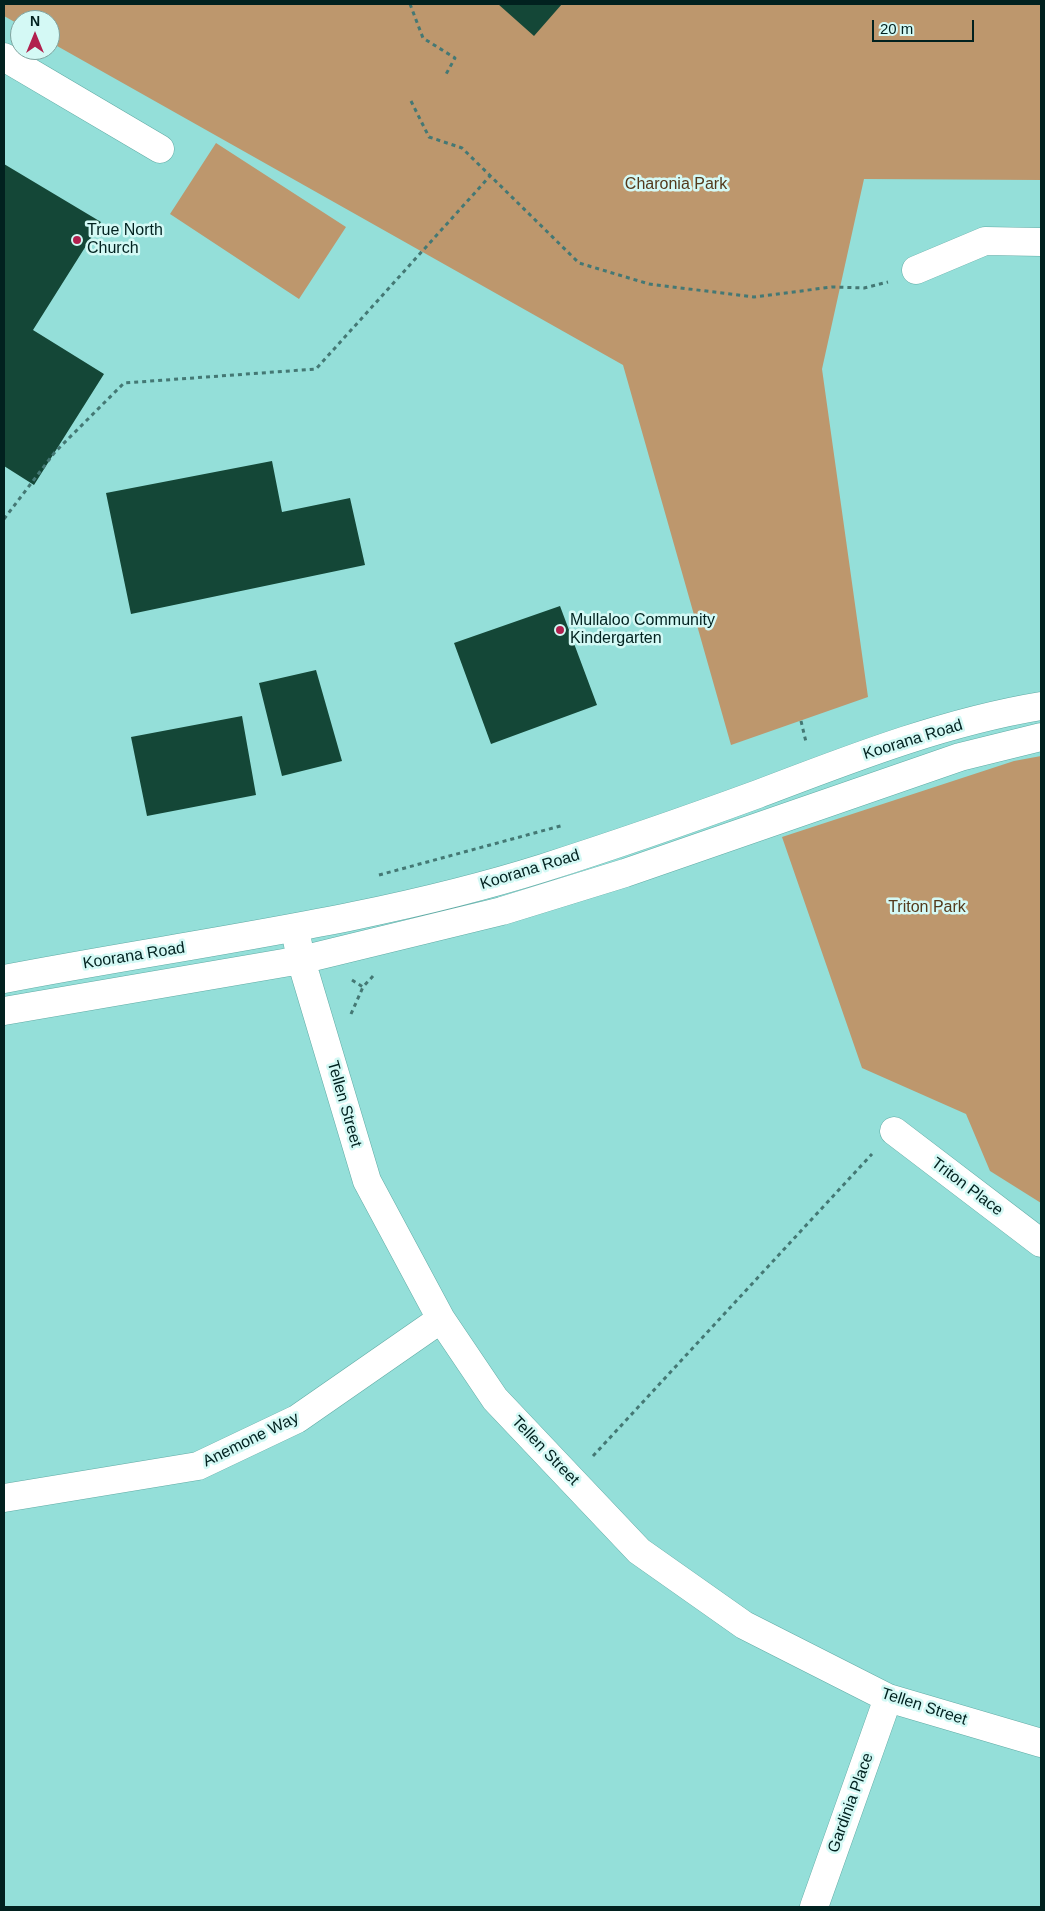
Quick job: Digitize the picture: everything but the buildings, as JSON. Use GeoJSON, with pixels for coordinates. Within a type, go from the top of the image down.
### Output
{"type":"FeatureCollection","features":[{"type":"Feature","properties":{"kind":"street"},"geometry":{"type":"LineString","coordinates":[[4,57],[160,149]]}},
{"type":"Feature","properties":{"kind":"street"},"geometry":{"type":"LineString","coordinates":[[916,270],[985,241],[1041,242]]}},
{"type":"Feature","properties":{"kind":"street","name":"Koorana Road"},"geometry":{"type":"LineString","coordinates":[[4,979],[295,929],[502,880],[544,868],[733,803],[818,771],[940,729],[1041,706]]}},
{"type":"Feature","properties":{"kind":"street","name":"Koorana Road"},"geometry":{"type":"LineString","coordinates":[[4,1011],[301,960],[502,911],[625,873],[960,756],[1041,737]]}},
{"type":"Feature","properties":{"kind":"street","name":"Tellen Street"},"geometry":{"type":"LineString","coordinates":[[295,929],[301,960],[366,1181],[441,1319],[495,1399],[639,1551],[744,1625],[888,1698],[1041,1743]]}},
{"type":"Feature","properties":{"kind":"street","name":"Triton Place"},"geometry":{"type":"LineString","coordinates":[[894,1131],[1041,1243]]}},
{"type":"Feature","properties":{"kind":"street","name":"Anemone Way"},"geometry":{"type":"LineString","coordinates":[[4,1498],[198,1466],[296,1419],[441,1319]]}},
{"type":"Feature","properties":{"kind":"street","name":"Gardinia Place"},"geometry":{"type":"LineString","coordinates":[[814,1907],[888,1698]]}},
{"type":"Feature","properties":{"kind":"path"},"geometry":{"type":"LineString","coordinates":[[410,4],[423,38],[455,58],[445,76]]}},
{"type":"Feature","properties":{"kind":"path"},"geometry":{"type":"LineString","coordinates":[[411,101],[429,137],[462,148],[579,263],[649,284],[754,297],[832,287],[864,288],[896,280],[916,270]]}},
{"type":"Feature","properties":{"kind":"path"},"geometry":{"type":"LineString","coordinates":[[4,519],[55,452],[124,383],[316,369],[490,176]]}},
{"type":"Feature","properties":{"kind":"path"},"geometry":{"type":"LineString","coordinates":[[801,721],[806,742],[818,771]]}},
{"type":"Feature","properties":{"kind":"path"},"geometry":{"type":"LineString","coordinates":[[797,745],[806,742]]}},
{"type":"Feature","properties":{"kind":"path"},"geometry":{"type":"LineString","coordinates":[[379,876],[569,824]]}},
{"type":"Feature","properties":{"kind":"path"},"geometry":{"type":"LineString","coordinates":[[347,1023],[363,988]]}},
{"type":"Feature","properties":{"kind":"path"},"geometry":{"type":"LineString","coordinates":[[572,1479],[894,1131]]}},
{"type":"Feature","properties":{"kind":"green space","name":"Charonia Park"},"geometry":{"type":"Polygon","coordinates":[[[4,4],[1041,4],[1041,180],[864,179],[822,369],[868,697],[731,745],[623,365],[60,48],[60,10],[10,10],[10,19],[4,16],[4,4]]]}},
{"type":"Feature","properties":{"kind":"green space"},"geometry":{"type":"Polygon","coordinates":[[[216,143],[346,227],[299,299],[170,214],[216,143]]]}},
{"type":"Feature","properties":{"kind":"green space","name":"Triton Park"},"geometry":{"type":"Polygon","coordinates":[[[1041,756],[1041,1203],[990,1171],[966,1114],[862,1068],[782,837],[1014,761],[1041,756]]]}},
{"type":"Feature","properties":{"kind":"place","name":"True North Church"},"geometry":{"type":"Point","coordinates":[77,240]}},
{"type":"Feature","properties":{"kind":"place","name":"Mullaloo Community Kindergarten"},"geometry":{"type":"Point","coordinates":[560,630]}}]}
